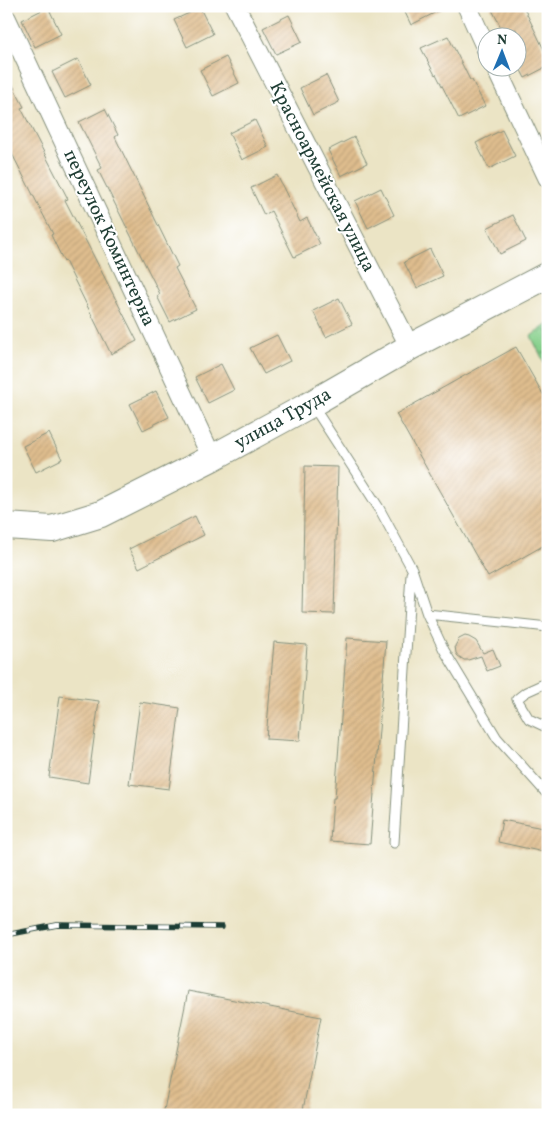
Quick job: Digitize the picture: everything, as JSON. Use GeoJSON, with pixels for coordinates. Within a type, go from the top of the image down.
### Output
{"type":"FeatureCollection","features":[{"type":"Feature","properties":{"kind":"street","name":"Красноармейская улица"},"geometry":{"type":"LineString","coordinates":[[235,6],[410,347]]}},
{"type":"Feature","properties":{"kind":"street"},"geometry":{"type":"LineString","coordinates":[[467,6],[477,28]]}},
{"type":"Feature","properties":{"kind":"street","name":"переулок Коминтерна"},"geometry":{"type":"LineString","coordinates":[[6,18],[212,458]]}},
{"type":"Feature","properties":{"kind":"street"},"geometry":{"type":"LineString","coordinates":[[501,78],[548,178]]}},
{"type":"Feature","properties":{"kind":"street","name":"улица Труда"},"geometry":{"type":"LineString","coordinates":[[6,526],[52,529],[101,514],[212,458],[410,347],[548,275]]}},
{"type":"Feature","properties":{"kind":"lane"},"geometry":{"type":"LineString","coordinates":[[311,404],[379,508],[412,569],[426,614],[444,650],[497,738],[548,795]]}},
{"type":"Feature","properties":{"kind":"lane"},"geometry":{"type":"LineString","coordinates":[[394,844],[412,569]]}},
{"type":"Feature","properties":{"kind":"lane"},"geometry":{"type":"LineString","coordinates":[[426,614],[548,627]]}},
{"type":"Feature","properties":{"kind":"lane"},"geometry":{"type":"LineString","coordinates":[[548,682],[526,692],[517,699],[529,718],[548,728]]}},
{"type":"Feature","properties":{"kind":"green space"},"geometry":{"type":"Polygon","coordinates":[[[548,324],[548,370],[531,336],[548,324]]]}},
{"type":"Feature","properties":{"kind":"building"},"geometry":{"type":"Polygon","coordinates":[[[402,6],[448,6],[411,25],[402,6]]]}},
{"type":"Feature","properties":{"kind":"building"},"geometry":{"type":"Polygon","coordinates":[[[490,6],[523,6],[548,58],[548,66],[526,77],[526,28],[501,28],[490,6]]]}},
{"type":"Feature","properties":{"kind":"building"},"geometry":{"type":"Polygon","coordinates":[[[48,7],[61,34],[35,47],[22,20],[48,7]]]}},
{"type":"Feature","properties":{"kind":"building"},"geometry":{"type":"Polygon","coordinates":[[[200,8],[213,34],[187,47],[174,20],[200,8]]]}},
{"type":"Feature","properties":{"kind":"building"},"geometry":{"type":"Polygon","coordinates":[[[289,15],[302,42],[276,54],[263,28],[289,15]]]}},
{"type":"Feature","properties":{"kind":"building"},"geometry":{"type":"Polygon","coordinates":[[[448,36],[485,106],[459,119],[421,48],[448,36]]]}},
{"type":"Feature","properties":{"kind":"building"},"geometry":{"type":"Polygon","coordinates":[[[226,57],[239,83],[213,96],[200,70],[226,57]]]}},
{"type":"Feature","properties":{"kind":"building"},"geometry":{"type":"Polygon","coordinates":[[[78,59],[91,85],[65,98],[52,72],[78,59]]]}},
{"type":"Feature","properties":{"kind":"building"},"geometry":{"type":"Polygon","coordinates":[[[6,72],[24,107],[21,108],[68,199],[65,200],[137,341],[111,354],[6,142],[6,72]]]}},
{"type":"Feature","properties":{"kind":"building"},"geometry":{"type":"Polygon","coordinates":[[[326,75],[339,102],[313,115],[300,88],[326,75]]]}},
{"type":"Feature","properties":{"kind":"building"},"geometry":{"type":"Polygon","coordinates":[[[105,109],[118,135],[115,137],[178,266],[175,268],[196,309],[170,322],[157,296],[160,294],[98,170],[102,168],[79,122],[105,109]]]}},
{"type":"Feature","properties":{"kind":"building"},"geometry":{"type":"Polygon","coordinates":[[[255,120],[268,147],[242,160],[229,133],[255,120]]]}},
{"type":"Feature","properties":{"kind":"building"},"geometry":{"type":"Polygon","coordinates":[[[502,130],[515,156],[489,169],[476,143],[502,130]]]}},
{"type":"Feature","properties":{"kind":"building"},"geometry":{"type":"Polygon","coordinates":[[[354,137],[367,163],[341,176],[328,150],[354,137]]]}},
{"type":"Feature","properties":{"kind":"building"},"geometry":{"type":"Polygon","coordinates":[[[277,175],[300,222],[307,218],[320,244],[294,257],[271,211],[264,215],[251,188],[277,175]]]}},
{"type":"Feature","properties":{"kind":"building"},"geometry":{"type":"Polygon","coordinates":[[[381,188],[394,215],[368,228],[355,201],[381,188]]]}},
{"type":"Feature","properties":{"kind":"building"},"geometry":{"type":"Polygon","coordinates":[[[513,215],[526,241],[500,254],[487,228],[513,215]]]}},
{"type":"Feature","properties":{"kind":"building"},"geometry":{"type":"Polygon","coordinates":[[[430,249],[443,276],[417,288],[404,262],[430,249]]]}},
{"type":"Feature","properties":{"kind":"building"},"geometry":{"type":"Polygon","coordinates":[[[339,298],[352,324],[326,337],[313,311],[339,298]]]}},
{"type":"Feature","properties":{"kind":"building"},"geometry":{"type":"Polygon","coordinates":[[[277,335],[290,361],[264,374],[250,348],[277,335]]]}},
{"type":"Feature","properties":{"kind":"building"},"geometry":{"type":"Polygon","coordinates":[[[516,347],[548,403],[548,543],[488,577],[396,414],[516,347]]]}},
{"type":"Feature","properties":{"kind":"building"},"geometry":{"type":"Polygon","coordinates":[[[221,364],[234,390],[208,403],[195,377],[221,364]]]}},
{"type":"Feature","properties":{"kind":"building"},"geometry":{"type":"Polygon","coordinates":[[[156,391],[169,417],[143,430],[130,404],[156,391]]]}},
{"type":"Feature","properties":{"kind":"building"},"geometry":{"type":"Polygon","coordinates":[[[49,433],[62,459],[36,472],[23,446],[49,433]]]}},
{"type":"Feature","properties":{"kind":"building"},"geometry":{"type":"Polygon","coordinates":[[[305,466],[338,467],[334,614],[302,613],[305,466]]]}},
{"type":"Feature","properties":{"kind":"building"},"geometry":{"type":"Polygon","coordinates":[[[195,516],[204,535],[139,568],[129,549],[195,516]]]}},
{"type":"Feature","properties":{"kind":"building"},"geometry":{"type":"Polygon","coordinates":[[[465,636],[476,641],[483,653],[493,649],[500,666],[487,671],[481,656],[464,660],[458,656],[455,646],[459,639],[465,636]]]}},
{"type":"Feature","properties":{"kind":"building"},"geometry":{"type":"Polygon","coordinates":[[[347,638],[386,641],[370,844],[330,841],[347,638]]]}},
{"type":"Feature","properties":{"kind":"building"},"geometry":{"type":"Polygon","coordinates":[[[274,642],[307,645],[300,741],[266,739],[274,642]]]}},
{"type":"Feature","properties":{"kind":"building"},"geometry":{"type":"Polygon","coordinates":[[[60,696],[99,701],[88,783],[49,777],[60,696]]]}},
{"type":"Feature","properties":{"kind":"building"},"geometry":{"type":"Polygon","coordinates":[[[140,702],[180,708],[169,789],[129,784],[140,702]]]}},
{"type":"Feature","properties":{"kind":"building"},"geometry":{"type":"Polygon","coordinates":[[[502,820],[548,829],[548,853],[498,842],[502,820]]]}},
{"type":"Feature","properties":{"kind":"building"},"geometry":{"type":"Polygon","coordinates":[[[188,991],[321,1017],[302,1115],[163,1115],[188,991]]]}},
{"type":"Feature","properties":{"kind":"railway"},"geometry":{"type":"LineString","coordinates":[[6,935],[57,925],[222,927]]}}]}
